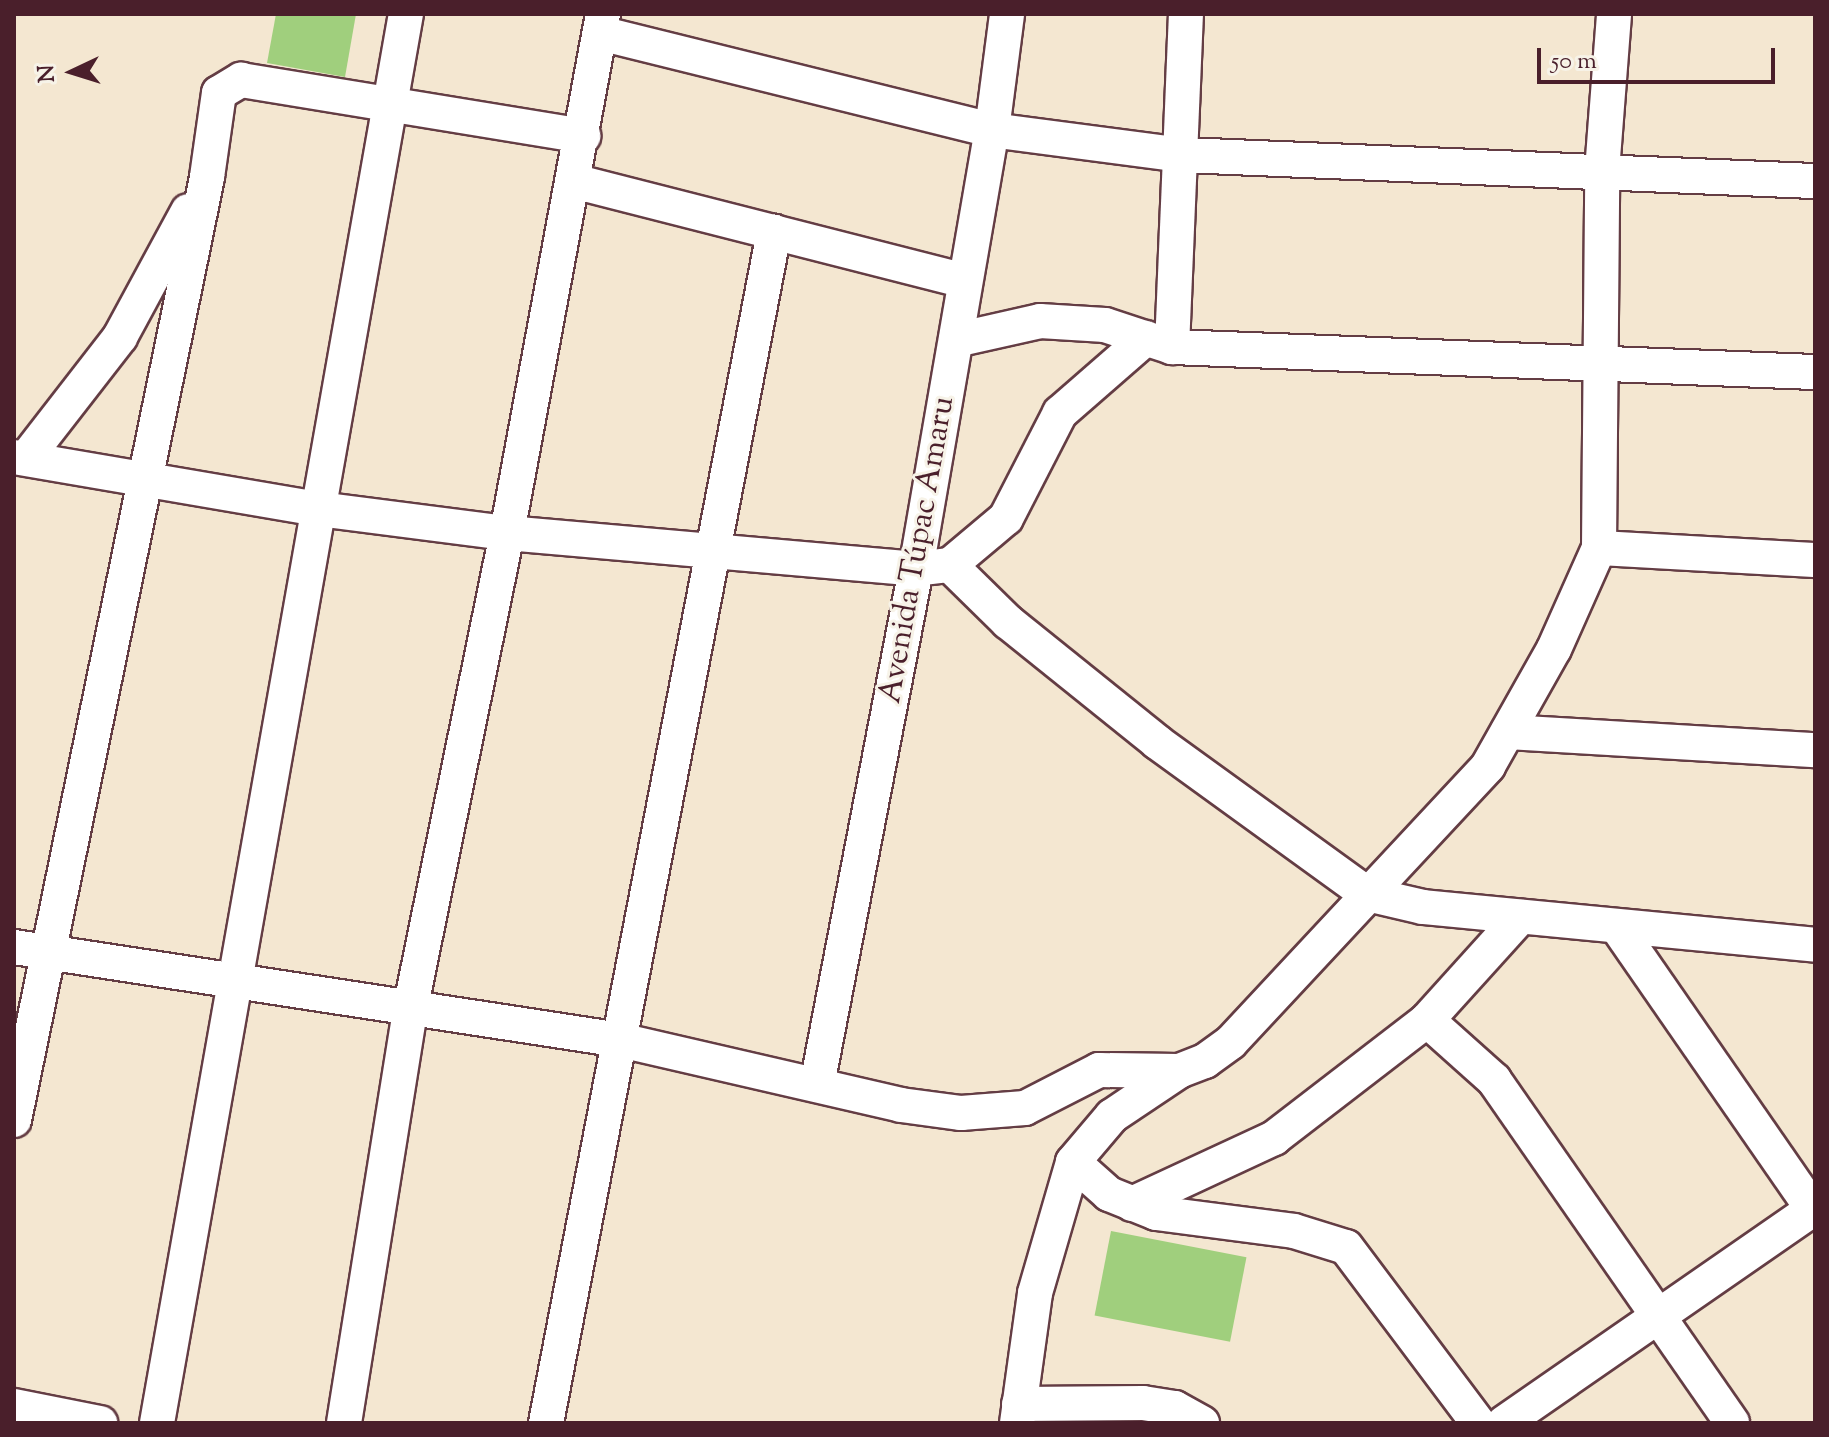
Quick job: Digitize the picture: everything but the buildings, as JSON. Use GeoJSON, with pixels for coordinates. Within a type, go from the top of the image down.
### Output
{"type":"FeatureCollection","features":[{"type":"Feature","properties":{"kind":"street"},"geometry":{"type":"LineString","coordinates":[[157,1423],[406,14]]}},
{"type":"Feature","properties":{"kind":"street","name":"Avenida Túpac Amaru"},"geometry":{"type":"LineString","coordinates":[[817,1085],[916,569],[992,130],[1007,14]]}},
{"type":"Feature","properties":{"kind":"street"},"geometry":{"type":"LineString","coordinates":[[20,457],[319,509],[507,533],[714,547],[916,569],[950,565],[1006,518],[1060,413],[1159,342],[1183,155],[1186,14]]}},
{"type":"Feature","properties":{"kind":"street"},"geometry":{"type":"LineString","coordinates":[[1202,1423],[1175,1408],[1143,1403],[1018,1413],[1035,1293],[1073,1162],[1112,1116],[1179,1071],[1231,1042],[1488,766],[1554,649],[1599,548],[1598,363],[1602,171],[1614,14]]}},
{"type":"Feature","properties":{"kind":"street"},"geometry":{"type":"LineString","coordinates":[[344,1423],[410,1010],[507,533],[583,136],[601,24],[992,130],[1183,155],[1815,181]]}},
{"type":"Feature","properties":{"kind":"street"},"geometry":{"type":"LineString","coordinates":[[14,1120],[207,177],[219,93],[229,84],[241,80],[390,107],[583,136]]}},
{"type":"Feature","properties":{"kind":"street"},"geometry":{"type":"LineString","coordinates":[[20,457],[120,337],[207,177]]}},
{"type":"Feature","properties":{"kind":"street"},"geometry":{"type":"LineString","coordinates":[[573,181],[964,281]]}},
{"type":"Feature","properties":{"kind":"street"},"geometry":{"type":"LineString","coordinates":[[546,1423],[774,232]]}},
{"type":"Feature","properties":{"kind":"street"},"geometry":{"type":"LineString","coordinates":[[956,340],[1040,321],[1105,325],[1159,342],[1815,372]]}},
{"type":"Feature","properties":{"kind":"street"},"geometry":{"type":"LineString","coordinates":[[1599,548],[1815,560]]}},
{"type":"Feature","properties":{"kind":"street"},"geometry":{"type":"LineString","coordinates":[[950,565],[1008,622],[1157,742],[1367,894],[1520,917],[1815,945]]}},
{"type":"Feature","properties":{"kind":"street"},"geometry":{"type":"LineString","coordinates":[[1508,732],[1815,750]]}},
{"type":"Feature","properties":{"kind":"street"},"geometry":{"type":"LineString","coordinates":[[1132,1204],[1274,1138],[1427,1020],[1520,917]]}},
{"type":"Feature","properties":{"kind":"street"},"geometry":{"type":"LineString","coordinates":[[1504,1423],[1814,1210],[1618,928]]}},
{"type":"Feature","properties":{"kind":"street"},"geometry":{"type":"LineString","coordinates":[[14,947],[620,1040],[817,1085],[961,1113],[1025,1108],[1099,1070],[1179,1071]]}},
{"type":"Feature","properties":{"kind":"street"},"geometry":{"type":"LineString","coordinates":[[1427,1020],[1494,1080],[1732,1423]]}},
{"type":"Feature","properties":{"kind":"street"},"geometry":{"type":"LineString","coordinates":[[1073,1162],[1109,1194],[1156,1213],[1294,1231],[1346,1247],[1478,1423]]}},
{"type":"Feature","properties":{"kind":"street"},"geometry":{"type":"LineString","coordinates":[[14,1406],[100,1423]]}},
{"type":"Feature","properties":{"kind":"green space"},"geometry":{"type":"Polygon","coordinates":[[[276,14],[356,14],[345,77],[267,63],[276,14]]]}},
{"type":"Feature","properties":{"kind":"green space"},"geometry":{"type":"Polygon","coordinates":[[[1111,1231],[1246,1257],[1230,1342],[1095,1315],[1111,1231]]]}}]}
